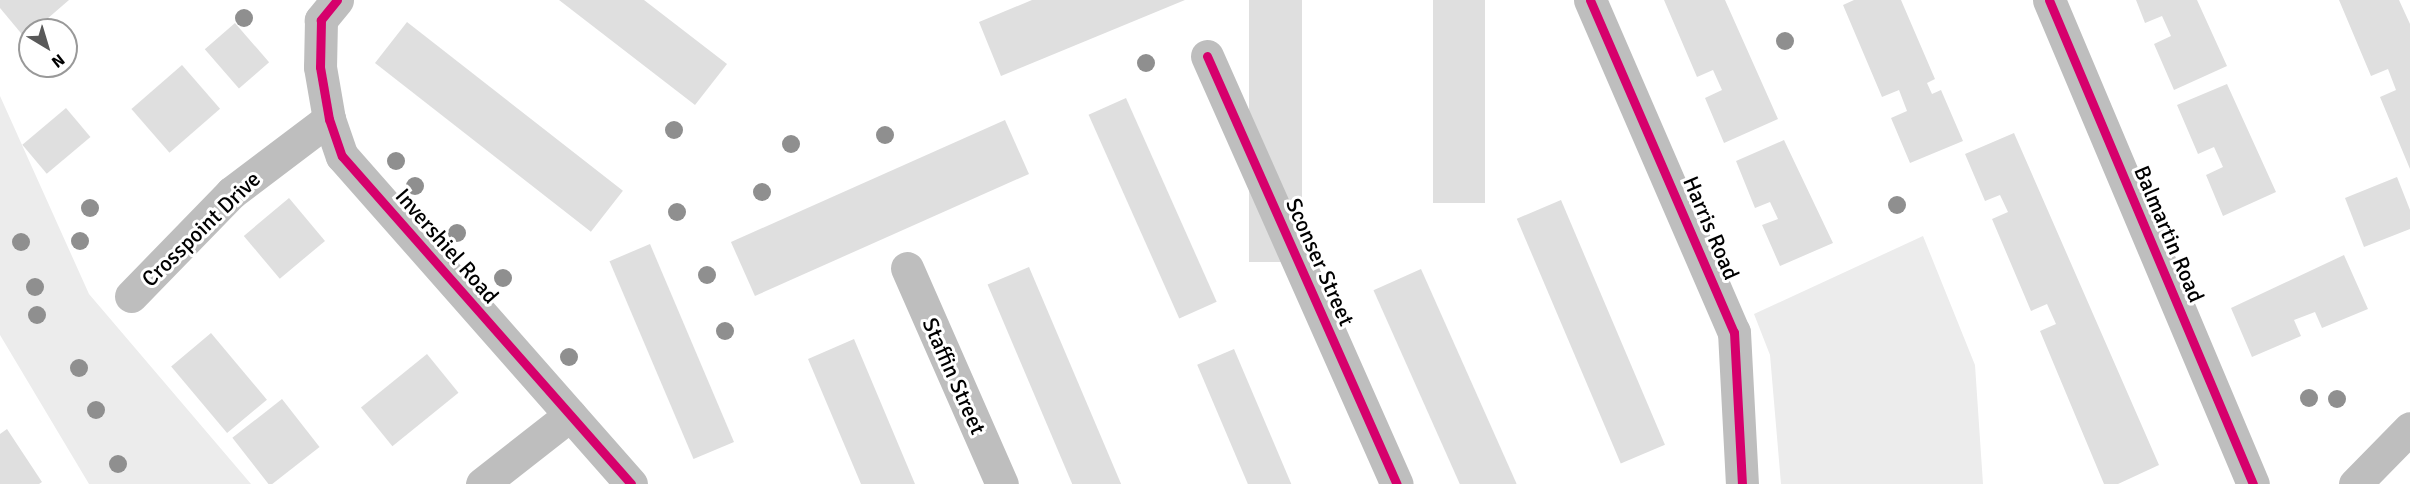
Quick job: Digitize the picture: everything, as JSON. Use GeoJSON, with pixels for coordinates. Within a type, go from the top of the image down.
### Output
{"type":"FeatureCollection","features":[{"type":"Feature","properties":{"kind":"street","name":"Invershiel Road"},"geometry":{"type":"LineString","coordinates":[[337,0],[321,20],[320,68],[329,119],[342,156],[631,484]]}},
{"type":"Feature","properties":{"kind":"street","name":"Harris Road"},"geometry":{"type":"LineString","coordinates":[[1590,0],[1734,332],[1742,484]]}},
{"type":"Feature","properties":{"kind":"street","name":"Balmartin Road"},"geometry":{"type":"LineString","coordinates":[[2049,0],[2253,484]]}},
{"type":"Feature","properties":{"kind":"street","name":"Sconser Street"},"geometry":{"type":"LineString","coordinates":[[1207,56],[1397,484]]}},
{"type":"Feature","properties":{"kind":"street","name":"Crosspoint Drive"},"geometry":{"type":"LineString","coordinates":[[131,296],[231,193],[329,119]]}},
{"type":"Feature","properties":{"kind":"street","name":"Staffin Street"},"geometry":{"type":"LineString","coordinates":[[907,268],[1002,484]]}},
{"type":"Feature","properties":{"kind":"street"},"geometry":{"type":"LineString","coordinates":[[482,484],[570,415]]}},
{"type":"Feature","properties":{"kind":"street"},"geometry":{"type":"LineString","coordinates":[[2355,484],[2410,428]]}},
{"type":"Feature","properties":{"kind":"shaded area"},"geometry":{"type":"Polygon","coordinates":[[[0,96],[89,294],[251,484],[89,484],[0,335],[0,96]]]}},
{"type":"Feature","properties":{"kind":"shaded area"},"geometry":{"type":"Polygon","coordinates":[[[1923,236],[1975,365],[1983,484],[1781,484],[1770,355],[1754,314],[1923,236]]]}},
{"type":"Feature","properties":{"kind":"building"},"geometry":{"type":"Polygon","coordinates":[[[0,0],[69,0],[48,18],[18,18],[18,30],[0,8],[0,0]]]}},
{"type":"Feature","properties":{"kind":"building"},"geometry":{"type":"Polygon","coordinates":[[[559,0],[644,0],[727,64],[695,105],[559,0]]]}},
{"type":"Feature","properties":{"kind":"building"},"geometry":{"type":"Polygon","coordinates":[[[1032,0],[1185,0],[1001,76],[979,22],[1032,0]]]}},
{"type":"Feature","properties":{"kind":"building"},"geometry":{"type":"Polygon","coordinates":[[[1249,0],[1302,0],[1302,262],[1249,262],[1249,0]]]}},
{"type":"Feature","properties":{"kind":"building"},"geometry":{"type":"Polygon","coordinates":[[[1433,0],[1485,0],[1485,203],[1433,203],[1433,0]]]}},
{"type":"Feature","properties":{"kind":"building"},"geometry":{"type":"Polygon","coordinates":[[[1664,0],[1725,0],[1778,119],[1724,143],[1705,98],[1722,90],[1713,70],[1697,77],[1664,0]]]}},
{"type":"Feature","properties":{"kind":"building"},"geometry":{"type":"Polygon","coordinates":[[[1854,0],[1901,0],[1935,79],[1927,83],[1932,94],[1941,90],[1963,141],[1910,163],[1891,118],[1907,111],[1899,90],[1882,97],[1843,5],[1854,0]]]}},
{"type":"Feature","properties":{"kind":"building"},"geometry":{"type":"Polygon","coordinates":[[[2136,0],[2197,0],[2227,66],[2174,90],[2154,44],[2171,36],[2162,16],[2145,23],[2136,0]]]}},
{"type":"Feature","properties":{"kind":"building"},"geometry":{"type":"Polygon","coordinates":[[[2339,0],[2399,0],[2410,24],[2410,169],[2380,97],[2396,90],[2388,69],[2371,76],[2339,0]]]}},
{"type":"Feature","properties":{"kind":"building"},"geometry":{"type":"Polygon","coordinates":[[[407,22],[623,191],[591,232],[375,63],[407,22]]]}},
{"type":"Feature","properties":{"kind":"building"},"geometry":{"type":"Polygon","coordinates":[[[235,23],[269,62],[239,88],[205,49],[235,23]]]}},
{"type":"Feature","properties":{"kind":"building"},"geometry":{"type":"Polygon","coordinates":[[[182,65],[220,109],[169,153],[131,109],[182,65]]]}},
{"type":"Feature","properties":{"kind":"building"},"geometry":{"type":"Polygon","coordinates":[[[2227,84],[2276,192],[2223,216],[2206,175],[2223,167],[2214,147],[2198,154],[2177,105],[2227,84]]]}},
{"type":"Feature","properties":{"kind":"building"},"geometry":{"type":"Polygon","coordinates":[[[1126,98],[1217,302],[1179,318],[1089,115],[1126,98]]]}},
{"type":"Feature","properties":{"kind":"building"},"geometry":{"type":"Polygon","coordinates":[[[66,108],[90,137],[47,174],[22,145],[66,108]]]}},
{"type":"Feature","properties":{"kind":"building"},"geometry":{"type":"Polygon","coordinates":[[[1005,120],[1029,174],[755,296],[731,242],[1005,120]]]}},
{"type":"Feature","properties":{"kind":"building"},"geometry":{"type":"Polygon","coordinates":[[[2014,133],[2159,465],[2118,484],[2104,484],[2040,331],[2056,324],[2047,304],[2031,311],[1992,219],[2008,212],[2000,195],[1985,201],[1965,154],[2014,133]]]}},
{"type":"Feature","properties":{"kind":"building"},"geometry":{"type":"Polygon","coordinates":[[[1784,140],[1833,243],[1780,266],[1762,225],[1778,219],[1770,202],[1755,208],[1736,161],[1784,140]]]}},
{"type":"Feature","properties":{"kind":"building"},"geometry":{"type":"Polygon","coordinates":[[[2397,177],[2410,210],[2410,229],[2364,247],[2345,198],[2397,177]]]}},
{"type":"Feature","properties":{"kind":"building"},"geometry":{"type":"Polygon","coordinates":[[[289,198],[325,241],[280,279],[244,236],[289,198]]]}},
{"type":"Feature","properties":{"kind":"building"},"geometry":{"type":"Polygon","coordinates":[[[1561,200],[1665,445],[1621,464],[1517,219],[1561,200]]]}},
{"type":"Feature","properties":{"kind":"building"},"geometry":{"type":"Polygon","coordinates":[[[650,244],[734,442],[694,459],[609,261],[650,244]]]}},
{"type":"Feature","properties":{"kind":"building"},"geometry":{"type":"Polygon","coordinates":[[[2344,255],[2368,309],[2322,328],[2315,312],[2294,320],[2301,336],[2252,357],[2231,308],[2344,255]]]}},
{"type":"Feature","properties":{"kind":"building"},"geometry":{"type":"Polygon","coordinates":[[[1029,267],[1121,484],[1072,484],[988,285],[1029,267]]]}},
{"type":"Feature","properties":{"kind":"building"},"geometry":{"type":"Polygon","coordinates":[[[1421,269],[1517,484],[1460,484],[1373,290],[1421,269]]]}},
{"type":"Feature","properties":{"kind":"building"},"geometry":{"type":"Polygon","coordinates":[[[211,333],[267,400],[227,433],[171,366],[211,333]]]}},
{"type":"Feature","properties":{"kind":"building"},"geometry":{"type":"Polygon","coordinates":[[[854,339],[915,484],[861,484],[808,359],[854,339]]]}},
{"type":"Feature","properties":{"kind":"building"},"geometry":{"type":"Polygon","coordinates":[[[1234,349],[1291,484],[1248,484],[1197,365],[1234,349]]]}},
{"type":"Feature","properties":{"kind":"building"},"geometry":{"type":"Polygon","coordinates":[[[427,354],[458,393],[392,446],[361,407],[427,354]]]}},
{"type":"Feature","properties":{"kind":"building"},"geometry":{"type":"Polygon","coordinates":[[[282,399],[320,447],[272,484],[268,484],[232,438],[282,399]]]}},
{"type":"Feature","properties":{"kind":"building"},"geometry":{"type":"Polygon","coordinates":[[[7,429],[42,482],[39,484],[0,484],[0,434],[7,429]]]}},
{"type":"Feature","properties":{"kind":"cycle path"},"geometry":{"type":"LineString","coordinates":[[337,0],[321,20],[320,67],[329,119],[342,156],[631,484]]}},
{"type":"Feature","properties":{"kind":"cycle path"},"geometry":{"type":"LineString","coordinates":[[1590,0],[1734,332],[1742,484]]}},
{"type":"Feature","properties":{"kind":"cycle path"},"geometry":{"type":"LineString","coordinates":[[2049,0],[2253,484]]}},
{"type":"Feature","properties":{"kind":"cycle path"},"geometry":{"type":"LineString","coordinates":[[1207,56],[1397,484]]}}]}
